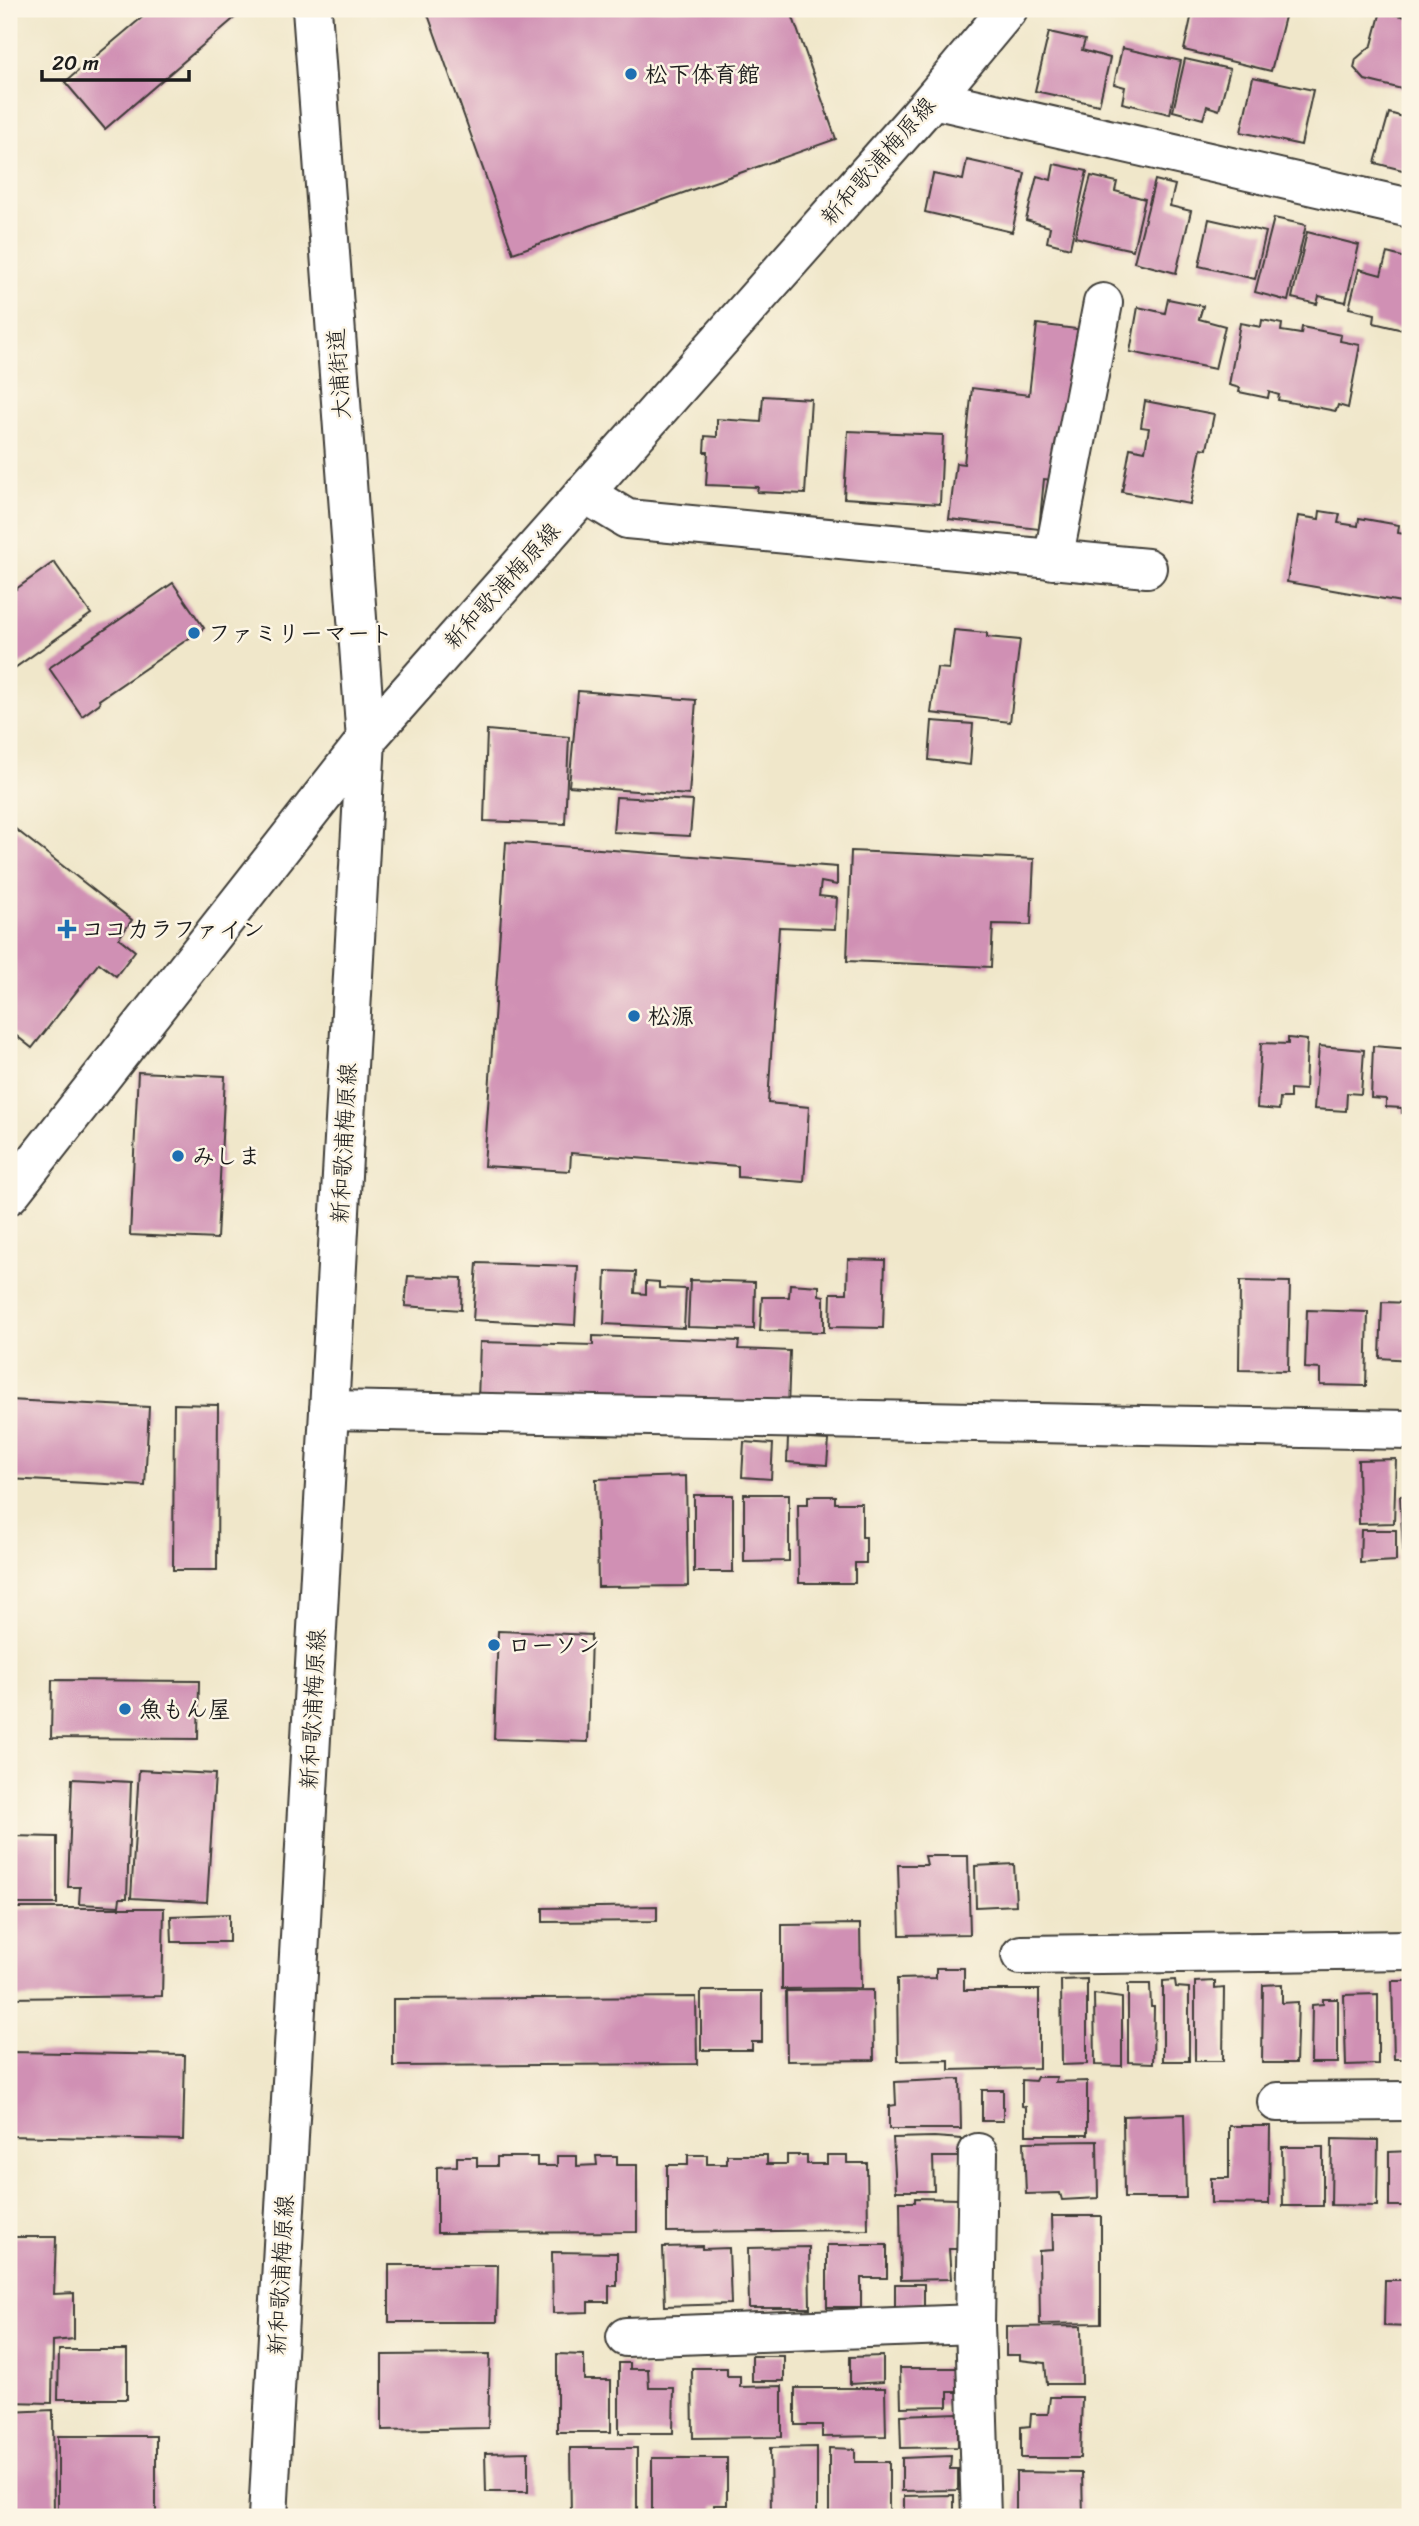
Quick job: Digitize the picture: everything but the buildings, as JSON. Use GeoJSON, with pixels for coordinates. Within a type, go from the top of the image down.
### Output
{"type":"FeatureCollection","features":[{"type":"Feature","properties":{"kind":"street","name":"大浦街道"},"geometry":{"type":"LineString","coordinates":[[312,9],[366,740]]}},
{"type":"Feature","properties":{"kind":"street","name":"新和歌浦梅原線"},"geometry":{"type":"LineString","coordinates":[[268,2517],[366,740],[933,99],[1008,9]]}},
{"type":"Feature","properties":{"kind":"street"},"geometry":{"type":"LineString","coordinates":[[933,99],[1410,208]]}},
{"type":"Feature","properties":{"kind":"street"},"geometry":{"type":"LineString","coordinates":[[1053,560],[1103,303]]}},
{"type":"Feature","properties":{"kind":"street"},"geometry":{"type":"LineString","coordinates":[[584,493],[627,519],[1147,568]]}},
{"type":"Feature","properties":{"kind":"street"},"geometry":{"type":"LineString","coordinates":[[9,1195],[366,740]]}},
{"type":"Feature","properties":{"kind":"street"},"geometry":{"type":"LineString","coordinates":[[329,1410],[1410,1430]]}},
{"type":"Feature","properties":{"kind":"street"},"geometry":{"type":"LineString","coordinates":[[1021,1955],[1410,1950]]}},
{"type":"Feature","properties":{"kind":"street"},"geometry":{"type":"LineString","coordinates":[[1277,2102],[1410,2101]]}},
{"type":"Feature","properties":{"kind":"street"},"geometry":{"type":"LineString","coordinates":[[978,2153],[975,2324],[981,2517]]}},
{"type":"Feature","properties":{"kind":"street"},"geometry":{"type":"LineString","coordinates":[[626,2337],[975,2324]]}},
{"type":"Feature","properties":{"kind":"place","name":"松下体育館"},"geometry":{"type":"Point","coordinates":[631,74]}},
{"type":"Feature","properties":{"kind":"place","name":"ファミリーマート"},"geometry":{"type":"Point","coordinates":[194,633]}},
{"type":"Feature","properties":{"kind":"place","name":"ココカラファイン"},"geometry":{"type":"Point","coordinates":[67,929]}},
{"type":"Feature","properties":{"kind":"place","name":"松源"},"geometry":{"type":"Point","coordinates":[634,1016]}},
{"type":"Feature","properties":{"kind":"place","name":"みしま"},"geometry":{"type":"Point","coordinates":[178,1156]}},
{"type":"Feature","properties":{"kind":"place","name":"ローソン"},"geometry":{"type":"Point","coordinates":[494,1645]}},
{"type":"Feature","properties":{"kind":"place","name":"魚もん屋"},"geometry":{"type":"Point","coordinates":[125,1709]}}]}
